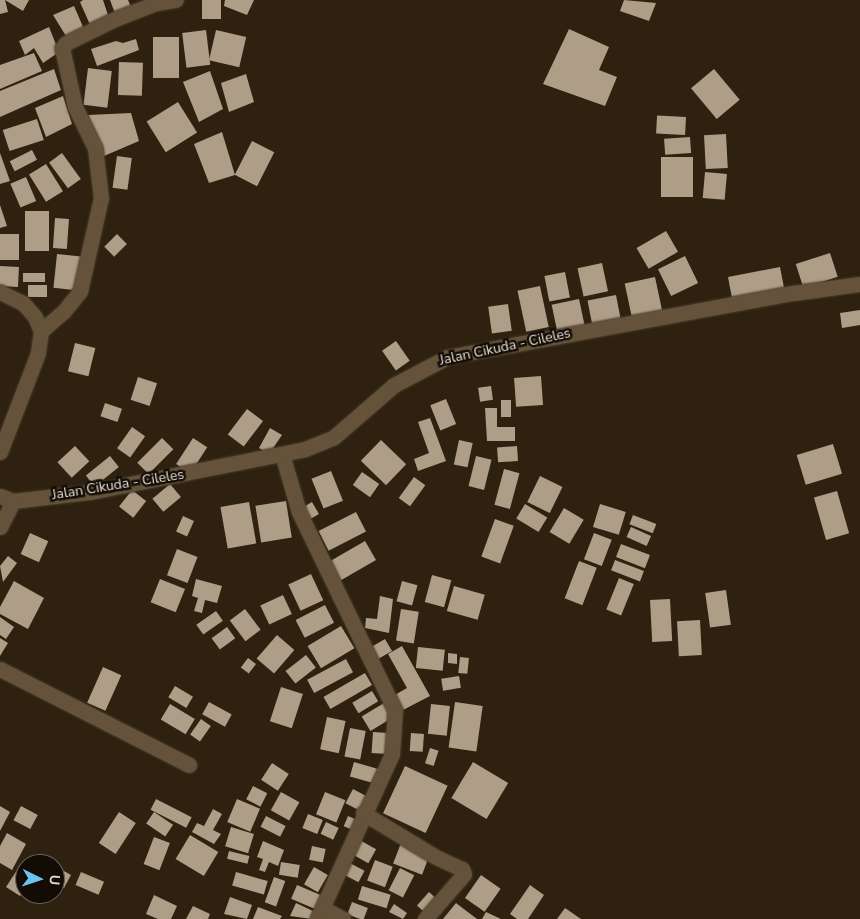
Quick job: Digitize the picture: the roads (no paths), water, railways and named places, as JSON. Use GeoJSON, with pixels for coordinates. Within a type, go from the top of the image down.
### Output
{"type":"FeatureCollection","features":[{"type":"Feature","properties":{"kind":"street"},"geometry":{"type":"LineString","coordinates":[[41,331],[64,311],[80,291],[101,198],[94,148],[76,107],[62,48],[66,43],[144,4],[176,0]]}},
{"type":"Feature","properties":{"kind":"street","name":"Jalan Cikuda - Cileles"},"geometry":{"type":"LineString","coordinates":[[7,498],[90,492],[282,454],[313,446],[334,437],[394,385],[447,357],[794,293],[860,284]]}},
{"type":"Feature","properties":{"kind":"street"},"geometry":{"type":"LineString","coordinates":[[0,292],[23,303],[35,317],[41,331],[38,353],[0,452]]}},
{"type":"Feature","properties":{"kind":"street"},"geometry":{"type":"LineString","coordinates":[[282,454],[299,512],[395,711],[392,754],[363,813],[320,914],[343,919]]}},
{"type":"Feature","properties":{"kind":"street"},"geometry":{"type":"LineString","coordinates":[[0,527],[7,498]]}},
{"type":"Feature","properties":{"kind":"street"},"geometry":{"type":"LineString","coordinates":[[0,668],[189,765]]}},
{"type":"Feature","properties":{"kind":"street"},"geometry":{"type":"LineString","coordinates":[[363,813],[462,869],[464,874],[425,919]]}}]}
